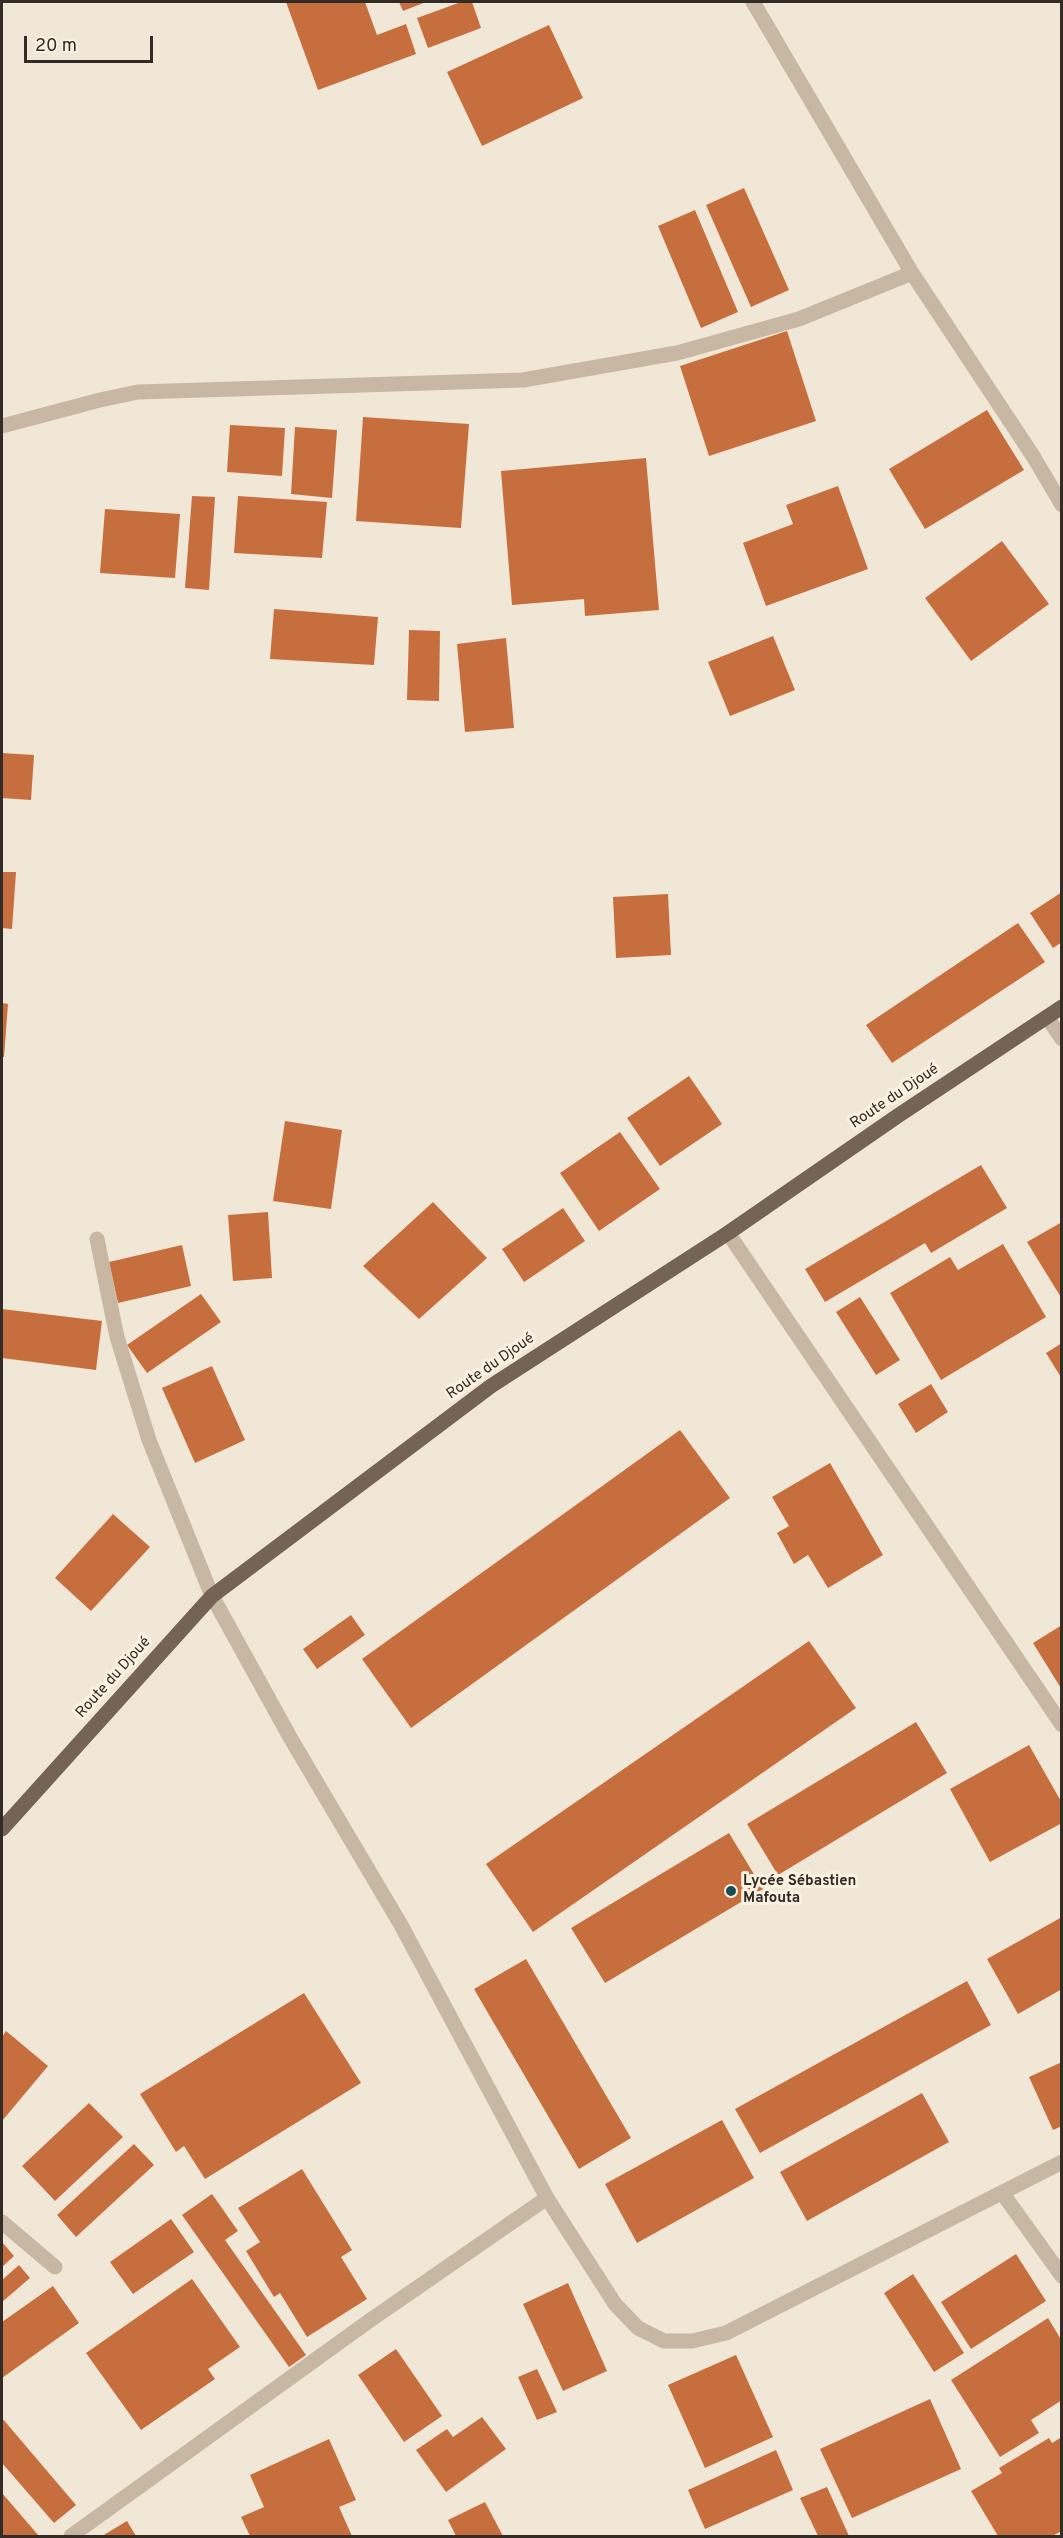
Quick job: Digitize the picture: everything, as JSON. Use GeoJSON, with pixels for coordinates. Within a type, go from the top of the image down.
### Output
{"type":"FeatureCollection","features":[{"type":"Feature","properties":{"kind":"main road","name":"Route du Djoué"},"geometry":{"type":"LineString","coordinates":[[2,1829],[212,1596],[491,1386],[728,1233],[899,1115],[1062,1007]]}},
{"type":"Feature","properties":{"kind":"street"},"geometry":{"type":"LineString","coordinates":[[753,2],[912,273],[1033,456],[1062,505]]}},
{"type":"Feature","properties":{"kind":"street"},"geometry":{"type":"LineString","coordinates":[[2,426],[100,400],[138,393],[523,380],[677,353],[800,319],[912,273]]}},
{"type":"Feature","properties":{"kind":"street"},"geometry":{"type":"LineString","coordinates":[[1047,1017],[1062,1039]]}},
{"type":"Feature","properties":{"kind":"street"},"geometry":{"type":"LineString","coordinates":[[728,1233],[1062,1725]]}},
{"type":"Feature","properties":{"kind":"street"},"geometry":{"type":"LineString","coordinates":[[97,1239],[117,1337],[149,1440],[212,1596],[291,1739],[401,1924],[547,2199],[615,2304],[638,2328],[664,2342],[693,2342],[726,2332],[838,2274],[1003,2194],[1062,2162]]}},
{"type":"Feature","properties":{"kind":"street"},"geometry":{"type":"LineString","coordinates":[[1003,2194],[1062,2276]]}},
{"type":"Feature","properties":{"kind":"street"},"geometry":{"type":"LineString","coordinates":[[71,2536],[369,2321],[547,2199]]}},
{"type":"Feature","properties":{"kind":"street"},"geometry":{"type":"LineString","coordinates":[[2,2222],[55,2267]]}},
{"type":"Feature","properties":{"kind":"building"},"geometry":{"type":"Polygon","coordinates":[[[286,2],[365,2],[377,35],[406,24],[416,54],[318,90],[286,2]]]}},
{"type":"Feature","properties":{"kind":"building"},"geometry":{"type":"Polygon","coordinates":[[[399,2],[426,2],[403,11],[399,2]]]}},
{"type":"Feature","properties":{"kind":"building"},"geometry":{"type":"Polygon","coordinates":[[[461,2],[472,2],[481,28],[428,48],[417,18],[461,2]]]}},
{"type":"Feature","properties":{"kind":"building"},"geometry":{"type":"Polygon","coordinates":[[[549,25],[583,98],[482,146],[447,72],[549,25]]]}},
{"type":"Feature","properties":{"kind":"building"},"geometry":{"type":"Polygon","coordinates":[[[744,188],[789,290],[751,307],[706,205],[744,188]]]}},
{"type":"Feature","properties":{"kind":"building"},"geometry":{"type":"Polygon","coordinates":[[[695,210],[738,312],[701,328],[658,226],[695,210]]]}},
{"type":"Feature","properties":{"kind":"building"},"geometry":{"type":"Polygon","coordinates":[[[787,331],[816,421],[709,456],[680,366],[787,331]]]}},
{"type":"Feature","properties":{"kind":"building"},"geometry":{"type":"Polygon","coordinates":[[[987,410],[1024,470],[925,529],[889,469],[987,410]]]}},
{"type":"Feature","properties":{"kind":"building"},"geometry":{"type":"Polygon","coordinates":[[[363,417],[469,424],[461,528],[356,521],[363,417]]]}},
{"type":"Feature","properties":{"kind":"building"},"geometry":{"type":"Polygon","coordinates":[[[230,425],[285,428],[282,476],[227,472],[230,425]]]}},
{"type":"Feature","properties":{"kind":"building"},"geometry":{"type":"Polygon","coordinates":[[[295,427],[337,430],[332,498],[291,494],[295,427]]]}},
{"type":"Feature","properties":{"kind":"building"},"geometry":{"type":"Polygon","coordinates":[[[646,458],[659,610],[585,616],[584,599],[512,605],[501,471],[646,458]]]}},
{"type":"Feature","properties":{"kind":"building"},"geometry":{"type":"Polygon","coordinates":[[[838,486],[868,569],[766,606],[743,543],[793,524],[786,505],[838,486]]]}},
{"type":"Feature","properties":{"kind":"building"},"geometry":{"type":"Polygon","coordinates":[[[192,496],[215,497],[209,590],[185,588],[192,496]]]}},
{"type":"Feature","properties":{"kind":"building"},"geometry":{"type":"Polygon","coordinates":[[[238,496],[327,502],[322,558],[234,553],[238,496]]]}},
{"type":"Feature","properties":{"kind":"building"},"geometry":{"type":"Polygon","coordinates":[[[105,509],[180,514],[175,578],[100,573],[105,509]]]}},
{"type":"Feature","properties":{"kind":"building"},"geometry":{"type":"Polygon","coordinates":[[[1002,541],[1049,604],[971,661],[925,598],[1002,541]]]}},
{"type":"Feature","properties":{"kind":"building"},"geometry":{"type":"Polygon","coordinates":[[[274,609],[378,617],[374,665],[270,659],[274,609]]]}},
{"type":"Feature","properties":{"kind":"building"},"geometry":{"type":"Polygon","coordinates":[[[409,630],[440,631],[439,701],[407,700],[409,630]]]}},
{"type":"Feature","properties":{"kind":"building"},"geometry":{"type":"Polygon","coordinates":[[[773,636],[795,690],[730,716],[708,662],[773,636]]]}},
{"type":"Feature","properties":{"kind":"building"},"geometry":{"type":"Polygon","coordinates":[[[506,638],[514,728],[465,732],[457,644],[506,638]]]}},
{"type":"Feature","properties":{"kind":"building"},"geometry":{"type":"Polygon","coordinates":[[[2,753],[34,755],[31,800],[2,798],[2,753]]]}},
{"type":"Feature","properties":{"kind":"building"},"geometry":{"type":"Polygon","coordinates":[[[2,872],[16,872],[12,929],[2,928],[2,872]]]}},
{"type":"Feature","properties":{"kind":"building"},"geometry":{"type":"Polygon","coordinates":[[[1062,892],[1062,942],[1053,948],[1030,913],[1062,892]]]}},
{"type":"Feature","properties":{"kind":"building"},"geometry":{"type":"Polygon","coordinates":[[[668,894],[671,955],[616,958],[613,897],[668,894]]]}},
{"type":"Feature","properties":{"kind":"building"},"geometry":{"type":"Polygon","coordinates":[[[1018,923],[1045,962],[892,1063],[866,1025],[1018,923]]]}},
{"type":"Feature","properties":{"kind":"building"},"geometry":{"type":"Polygon","coordinates":[[[2,1003],[8,1004],[4,1057],[2,1057],[2,1003]]]}},
{"type":"Feature","properties":{"kind":"building"},"geometry":{"type":"Polygon","coordinates":[[[689,1076],[722,1124],[660,1166],[627,1118],[689,1076]]]}},
{"type":"Feature","properties":{"kind":"building"},"geometry":{"type":"Polygon","coordinates":[[[285,1121],[342,1130],[331,1209],[273,1201],[285,1121]]]}},
{"type":"Feature","properties":{"kind":"building"},"geometry":{"type":"Polygon","coordinates":[[[620,1132],[660,1189],[599,1231],[560,1173],[620,1132]]]}},
{"type":"Feature","properties":{"kind":"building"},"geometry":{"type":"Polygon","coordinates":[[[981,1165],[1007,1208],[931,1253],[925,1243],[825,1302],[805,1269],[981,1165]]]}},
{"type":"Feature","properties":{"kind":"building"},"geometry":{"type":"Polygon","coordinates":[[[433,1202],[487,1258],[419,1319],[363,1266],[433,1202]]]}},
{"type":"Feature","properties":{"kind":"building"},"geometry":{"type":"Polygon","coordinates":[[[563,1208],[585,1241],[524,1282],[502,1249],[563,1208]]]}},
{"type":"Feature","properties":{"kind":"building"},"geometry":{"type":"Polygon","coordinates":[[[268,1212],[272,1278],[233,1281],[228,1215],[268,1212]]]}},
{"type":"Feature","properties":{"kind":"building"},"geometry":{"type":"Polygon","coordinates":[[[1062,1222],[1062,1299],[1027,1242],[1062,1222]]]}},
{"type":"Feature","properties":{"kind":"building"},"geometry":{"type":"Polygon","coordinates":[[[1003,1244],[1046,1317],[941,1380],[890,1293],[950,1257],[958,1270],[1003,1244]]]}},
{"type":"Feature","properties":{"kind":"building"},"geometry":{"type":"Polygon","coordinates":[[[182,1245],[191,1286],[118,1303],[109,1262],[182,1245]]]}},
{"type":"Feature","properties":{"kind":"building"},"geometry":{"type":"Polygon","coordinates":[[[201,1294],[221,1322],[147,1373],[127,1345],[201,1294]]]}},
{"type":"Feature","properties":{"kind":"building"},"geometry":{"type":"Polygon","coordinates":[[[860,1297],[900,1360],[876,1375],[836,1312],[860,1297]]]}},
{"type":"Feature","properties":{"kind":"building"},"geometry":{"type":"Polygon","coordinates":[[[2,1309],[102,1321],[96,1370],[2,1358],[2,1309]]]}},
{"type":"Feature","properties":{"kind":"building"},"geometry":{"type":"Polygon","coordinates":[[[1062,1343],[1062,1379],[1046,1353],[1062,1343]]]}},
{"type":"Feature","properties":{"kind":"building"},"geometry":{"type":"Polygon","coordinates":[[[212,1366],[245,1440],[195,1463],[162,1388],[212,1366]]]}},
{"type":"Feature","properties":{"kind":"building"},"geometry":{"type":"Polygon","coordinates":[[[931,1384],[948,1412],[916,1433],[898,1404],[931,1384]]]}},
{"type":"Feature","properties":{"kind":"building"},"geometry":{"type":"Polygon","coordinates":[[[680,1430],[730,1498],[411,1728],[362,1659],[680,1430]]]}},
{"type":"Feature","properties":{"kind":"building"},"geometry":{"type":"Polygon","coordinates":[[[830,1463],[883,1555],[828,1588],[808,1555],[794,1564],[777,1533],[789,1526],[772,1497],[830,1463]]]}},
{"type":"Feature","properties":{"kind":"building"},"geometry":{"type":"Polygon","coordinates":[[[113,1514],[150,1547],[91,1611],[55,1578],[113,1514]]]}},
{"type":"Feature","properties":{"kind":"building"},"geometry":{"type":"Polygon","coordinates":[[[351,1615],[365,1635],[317,1669],[303,1649],[351,1615]]]}},
{"type":"Feature","properties":{"kind":"building"},"geometry":{"type":"Polygon","coordinates":[[[1062,1625],[1062,1690],[1033,1643],[1062,1625]]]}},
{"type":"Feature","properties":{"kind":"building"},"geometry":{"type":"Polygon","coordinates":[[[809,1641],[856,1708],[533,1932],[486,1864],[809,1641]]]}},
{"type":"Feature","properties":{"kind":"building"},"geometry":{"type":"Polygon","coordinates":[[[916,1722],[947,1773],[778,1875],[747,1824],[916,1722]]]}},
{"type":"Feature","properties":{"kind":"building"},"geometry":{"type":"Polygon","coordinates":[[[1029,1745],[1062,1803],[1062,1823],[990,1862],[950,1789],[1029,1745]]]}},
{"type":"Feature","properties":{"kind":"building"},"geometry":{"type":"Polygon","coordinates":[[[729,1833],[763,1889],[605,1983],[571,1928],[729,1833]]]}},
{"type":"Feature","properties":{"kind":"building"},"geometry":{"type":"Polygon","coordinates":[[[1062,1917],[1062,1989],[1018,2014],[987,1959],[1062,1917]]]}},
{"type":"Feature","properties":{"kind":"building"},"geometry":{"type":"Polygon","coordinates":[[[526,1959],[631,2138],[579,2169],[474,1989],[526,1959]]]}},
{"type":"Feature","properties":{"kind":"building"},"geometry":{"type":"Polygon","coordinates":[[[967,1981],[991,2025],[760,2153],[735,2109],[967,1981]]]}},
{"type":"Feature","properties":{"kind":"building"},"geometry":{"type":"Polygon","coordinates":[[[304,1993],[361,2083],[205,2179],[184,2146],[176,2152],[140,2094],[304,1993]]]}},
{"type":"Feature","properties":{"kind":"building"},"geometry":{"type":"Polygon","coordinates":[[[6,2031],[48,2066],[2,2121],[2,2037],[6,2031]]]}},
{"type":"Feature","properties":{"kind":"building"},"geometry":{"type":"Polygon","coordinates":[[[1062,2062],[1062,2126],[1053,2130],[1029,2077],[1062,2062]]]}},
{"type":"Feature","properties":{"kind":"building"},"geometry":{"type":"Polygon","coordinates":[[[922,2093],[949,2142],[807,2221],[780,2172],[922,2093]]]}},
{"type":"Feature","properties":{"kind":"building"},"geometry":{"type":"Polygon","coordinates":[[[89,2103],[123,2137],[55,2201],[22,2166],[89,2103]]]}},
{"type":"Feature","properties":{"kind":"building"},"geometry":{"type":"Polygon","coordinates":[[[722,2120],[754,2178],[637,2243],[605,2184],[722,2120]]]}},
{"type":"Feature","properties":{"kind":"building"},"geometry":{"type":"Polygon","coordinates":[[[134,2144],[154,2165],[76,2237],[57,2215],[134,2144]]]}},
{"type":"Feature","properties":{"kind":"building"},"geometry":{"type":"Polygon","coordinates":[[[302,2169],[352,2250],[341,2257],[367,2299],[307,2337],[280,2293],[274,2297],[246,2251],[260,2242],[238,2208],[302,2169]]]}},
{"type":"Feature","properties":{"kind":"building"},"geometry":{"type":"Polygon","coordinates":[[[212,2194],[238,2231],[225,2240],[306,2355],[289,2367],[182,2215],[212,2194]]]}},
{"type":"Feature","properties":{"kind":"building"},"geometry":{"type":"Polygon","coordinates":[[[171,2219],[194,2252],[133,2294],[110,2262],[171,2219]]]}},
{"type":"Feature","properties":{"kind":"building"},"geometry":{"type":"Polygon","coordinates":[[[2,2242],[14,2256],[2,2267],[2,2242]]]}},
{"type":"Feature","properties":{"kind":"building"},"geometry":{"type":"Polygon","coordinates":[[[1016,2254],[1046,2301],[971,2349],[941,2302],[1016,2254]]]}},
{"type":"Feature","properties":{"kind":"building"},"geometry":{"type":"Polygon","coordinates":[[[19,2265],[30,2278],[2,2302],[2,2280],[19,2265]]]}},
{"type":"Feature","properties":{"kind":"building"},"geometry":{"type":"Polygon","coordinates":[[[913,2274],[964,2353],[934,2372],[884,2293],[913,2274]]]}},
{"type":"Feature","properties":{"kind":"building"},"geometry":{"type":"Polygon","coordinates":[[[192,2279],[240,2347],[208,2369],[215,2379],[141,2430],[86,2353],[192,2279]]]}},
{"type":"Feature","properties":{"kind":"building"},"geometry":{"type":"Polygon","coordinates":[[[568,2283],[607,2371],[563,2391],[523,2304],[568,2283]]]}},
{"type":"Feature","properties":{"kind":"building"},"geometry":{"type":"Polygon","coordinates":[[[53,2286],[79,2323],[2,2378],[2,2322],[53,2286]]]}},
{"type":"Feature","properties":{"kind":"building"},"geometry":{"type":"Polygon","coordinates":[[[1048,2318],[1062,2341],[1062,2400],[1031,2420],[1039,2433],[1000,2457],[951,2380],[1048,2318]]]}},
{"type":"Feature","properties":{"kind":"building"},"geometry":{"type":"Polygon","coordinates":[[[396,2349],[442,2416],[404,2442],[358,2375],[396,2349]]]}},
{"type":"Feature","properties":{"kind":"building"},"geometry":{"type":"Polygon","coordinates":[[[736,2355],[773,2437],[705,2468],[668,2385],[736,2355]]]}},
{"type":"Feature","properties":{"kind":"building"},"geometry":{"type":"Polygon","coordinates":[[[537,2369],[557,2412],[537,2420],[518,2377],[537,2369]]]}},
{"type":"Feature","properties":{"kind":"building"},"geometry":{"type":"Polygon","coordinates":[[[930,2399],[961,2469],[852,2518],[820,2449],[930,2399]]]}},
{"type":"Feature","properties":{"kind":"building"},"geometry":{"type":"Polygon","coordinates":[[[482,2417],[506,2449],[446,2492],[416,2450],[447,2429],[453,2437],[482,2417]]]}},
{"type":"Feature","properties":{"kind":"building"},"geometry":{"type":"Polygon","coordinates":[[[2,2418],[76,2505],[54,2523],[2,2463],[2,2418]]]}},
{"type":"Feature","properties":{"kind":"building"},"geometry":{"type":"Polygon","coordinates":[[[1062,2437],[1062,2531],[1052,2536],[998,2536],[971,2491],[1002,2473],[999,2468],[1049,2438],[1052,2443],[1062,2437]]]}},
{"type":"Feature","properties":{"kind":"building"},"geometry":{"type":"Polygon","coordinates":[[[329,2439],[356,2500],[339,2507],[352,2536],[250,2536],[241,2517],[264,2507],[250,2475],[329,2439]]]}},
{"type":"Feature","properties":{"kind":"building"},"geometry":{"type":"Polygon","coordinates":[[[776,2450],[793,2490],[705,2529],[688,2490],[776,2450]]]}},
{"type":"Feature","properties":{"kind":"building"},"geometry":{"type":"Polygon","coordinates":[[[827,2487],[849,2536],[818,2536],[800,2498],[827,2487]]]}},
{"type":"Feature","properties":{"kind":"building"},"geometry":{"type":"Polygon","coordinates":[[[2,2493],[39,2536],[2,2536],[2,2493]]]}},
{"type":"Feature","properties":{"kind":"building"},"geometry":{"type":"Polygon","coordinates":[[[485,2502],[503,2536],[456,2536],[448,2520],[485,2502]]]}},
{"type":"Feature","properties":{"kind":"building"},"geometry":{"type":"Polygon","coordinates":[[[127,2521],[136,2536],[102,2536],[127,2521]]]}},
{"type":"Feature","properties":{"kind":"place","name":"Lycée Sébastien Mafouta"},"geometry":{"type":"Point","coordinates":[731,1891]}}]}
